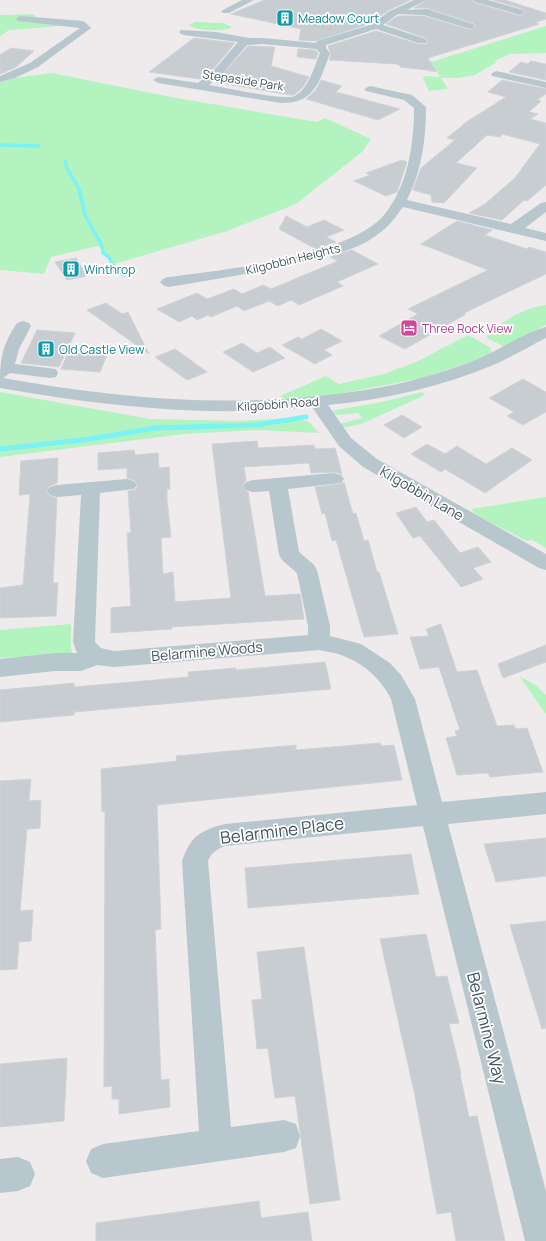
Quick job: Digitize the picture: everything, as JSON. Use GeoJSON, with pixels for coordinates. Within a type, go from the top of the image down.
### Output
{"type":"FeatureCollection","features":[{"type":"Feature","properties":{"kind":"street"},"geometry":{"type":"LineString","coordinates":[[226,10],[250,0]]}},
{"type":"Feature","properties":{"kind":"street"},"geometry":{"type":"LineString","coordinates":[[184,32],[308,48],[322,46],[321,43],[376,26],[391,14],[399,12],[421,0]]}},
{"type":"Feature","properties":{"kind":"street"},"geometry":{"type":"LineString","coordinates":[[478,0],[524,11],[500,18]]}},
{"type":"Feature","properties":{"kind":"street"},"geometry":{"type":"LineString","coordinates":[[399,12],[411,14],[436,7]]}},
{"type":"Feature","properties":{"kind":"street"},"geometry":{"type":"LineString","coordinates":[[422,11],[470,26]]}},
{"type":"Feature","properties":{"kind":"street"},"geometry":{"type":"LineString","coordinates":[[0,79],[13,76],[31,66],[86,28],[82,24],[21,19]]}},
{"type":"Feature","properties":{"kind":"street"},"geometry":{"type":"LineString","coordinates":[[452,31],[483,22]]}},
{"type":"Feature","properties":{"kind":"street"},"geometry":{"type":"LineString","coordinates":[[376,26],[425,40],[408,45]]}},
{"type":"Feature","properties":{"kind":"street"},"geometry":{"type":"LineString","coordinates":[[200,87],[218,72],[244,42],[248,41]]}},
{"type":"Feature","properties":{"kind":"street","name":"Stepaside Park"},"geometry":{"type":"LineString","coordinates":[[158,80],[281,100],[294,100],[301,98],[318,72],[325,53],[321,49],[322,46]]}},
{"type":"Feature","properties":{"kind":"street"},"geometry":{"type":"LineString","coordinates":[[496,74],[546,85]]}},
{"type":"Feature","properties":{"kind":"street","name":"Kilgobbin Heights"},"geometry":{"type":"LineString","coordinates":[[168,282],[236,273],[309,256],[352,244],[378,229],[402,202],[412,170],[421,128],[420,107],[408,97],[370,89]]}},
{"type":"Feature","properties":{"kind":"street"},"geometry":{"type":"LineString","coordinates":[[402,202],[546,237]]}},
{"type":"Feature","properties":{"kind":"street"},"geometry":{"type":"LineString","coordinates":[[514,229],[546,206]]}},
{"type":"Feature","properties":{"kind":"street"},"geometry":{"type":"LineString","coordinates":[[23,326],[11,349],[2,375],[50,373]]}},
{"type":"Feature","properties":{"kind":"street","name":"Kilgobbin Road"},"geometry":{"type":"LineString","coordinates":[[2,375],[46,393],[156,405],[201,407],[317,402],[378,392],[441,377],[508,353],[546,332]]}},
{"type":"Feature","properties":{"kind":"street","name":"Kilgobbin Lane"},"geometry":{"type":"LineString","coordinates":[[317,402],[345,442],[370,463],[546,563]]}},
{"type":"Feature","properties":{"kind":"street"},"geometry":{"type":"LineString","coordinates":[[254,486],[334,480]]}},
{"type":"Feature","properties":{"kind":"street"},"geometry":{"type":"LineString","coordinates":[[278,484],[289,555],[308,570],[318,626],[319,642]]}},
{"type":"Feature","properties":{"kind":"street"},"geometry":{"type":"LineString","coordinates":[[57,491],[127,485]]}},
{"type":"Feature","properties":{"kind":"street"},"geometry":{"type":"LineString","coordinates":[[91,488],[84,642],[86,649],[95,656]]}},
{"type":"Feature","properties":{"kind":"street","name":"Belarmine Woods"},"geometry":{"type":"LineString","coordinates":[[0,668],[55,662],[81,662],[95,656],[114,659],[319,642],[353,650],[382,669],[393,681],[402,699],[432,814]]}},
{"type":"Feature","properties":{"kind":"street","name":"Belarmine Place"},"geometry":{"type":"LineString","coordinates":[[216,1145],[195,860],[199,848],[210,839],[225,835],[546,803]]}},
{"type":"Feature","properties":{"kind":"street","name":"Belarmine Way"},"geometry":{"type":"LineString","coordinates":[[432,814],[542,1241]]}},
{"type":"Feature","properties":{"kind":"street"},"geometry":{"type":"LineString","coordinates":[[103,1161],[284,1136]]}},
{"type":"Feature","properties":{"kind":"green space"},"geometry":{"type":"Polygon","coordinates":[[[34,14],[38,21],[72,25],[9,30],[0,36],[0,15],[34,14]]]}},
{"type":"Feature","properties":{"kind":"green space"},"geometry":{"type":"Polygon","coordinates":[[[195,22],[224,23],[232,27],[224,30],[210,30],[197,29],[189,25],[195,22]]]}},
{"type":"Feature","properties":{"kind":"green space"},"geometry":{"type":"Polygon","coordinates":[[[546,26],[546,53],[510,54],[494,61],[497,62],[475,75],[458,78],[441,78],[448,89],[429,91],[423,78],[424,76],[440,77],[437,72],[431,72],[425,65],[427,62],[546,26]]]}},
{"type":"Feature","properties":{"kind":"green space"},"geometry":{"type":"Polygon","coordinates":[[[52,73],[171,97],[317,122],[325,118],[371,139],[362,152],[296,204],[227,231],[114,264],[98,246],[51,257],[44,274],[0,270],[0,80],[52,73]]]}},
{"type":"Feature","properties":{"kind":"green space"},"geometry":{"type":"Polygon","coordinates":[[[546,305],[546,325],[505,347],[487,338],[487,335],[501,324],[521,312],[546,305]]]}},
{"type":"Feature","properties":{"kind":"green space"},"geometry":{"type":"Polygon","coordinates":[[[468,335],[491,348],[491,353],[469,363],[421,378],[392,384],[320,397],[286,399],[280,396],[326,376],[339,384],[384,374],[416,362],[468,335]]]}},
{"type":"Feature","properties":{"kind":"green space"},"geometry":{"type":"Polygon","coordinates":[[[0,392],[150,419],[238,421],[294,418],[309,422],[319,433],[257,430],[184,434],[0,457],[0,392]]]}},
{"type":"Feature","properties":{"kind":"green space"},"geometry":{"type":"Polygon","coordinates":[[[422,392],[425,395],[361,424],[337,429],[336,425],[362,418],[358,413],[340,415],[334,414],[331,411],[382,402],[422,392]]]}},
{"type":"Feature","properties":{"kind":"green space"},"geometry":{"type":"Polygon","coordinates":[[[546,497],[546,548],[532,540],[527,541],[478,516],[471,509],[546,497]]]}},
{"type":"Feature","properties":{"kind":"green space"},"geometry":{"type":"Polygon","coordinates":[[[71,624],[71,648],[73,654],[0,658],[0,630],[71,624]]]}},
{"type":"Feature","properties":{"kind":"green space"},"geometry":{"type":"Polygon","coordinates":[[[519,676],[537,686],[546,695],[546,714],[519,676]]]}},
{"type":"Feature","properties":{"kind":"building"},"geometry":{"type":"Polygon","coordinates":[[[264,0],[410,0],[387,11],[372,23],[315,41],[299,40],[301,29],[231,14],[264,0]]]}},
{"type":"Feature","properties":{"kind":"building"},"geometry":{"type":"Polygon","coordinates":[[[427,0],[472,0],[475,3],[520,16],[526,12],[523,9],[493,0],[505,0],[546,13],[546,19],[534,23],[539,24],[428,58],[436,71],[400,67],[401,66],[396,64],[329,60],[331,54],[328,46],[376,31],[418,44],[427,44],[428,40],[426,38],[386,24],[398,16],[424,16],[470,30],[476,26],[473,23],[427,8],[414,8],[427,0]]]}},
{"type":"Feature","properties":{"kind":"building"},"geometry":{"type":"Polygon","coordinates":[[[194,38],[235,43],[213,69],[200,79],[149,72],[194,38]]]}},
{"type":"Feature","properties":{"kind":"building"},"geometry":{"type":"Polygon","coordinates":[[[248,46],[275,47],[271,66],[309,77],[303,87],[294,95],[290,95],[215,82],[248,46]]]}},
{"type":"Feature","properties":{"kind":"building"},"geometry":{"type":"Polygon","coordinates":[[[11,48],[34,51],[16,67],[0,74],[0,55],[11,48]]]}},
{"type":"Feature","properties":{"kind":"building"},"geometry":{"type":"Polygon","coordinates":[[[298,49],[315,50],[318,53],[316,59],[297,57],[298,49]]]}},
{"type":"Feature","properties":{"kind":"building"},"geometry":{"type":"Polygon","coordinates":[[[531,61],[546,64],[546,80],[509,72],[521,62],[528,64],[531,61]]]}},
{"type":"Feature","properties":{"kind":"building"},"geometry":{"type":"Polygon","coordinates":[[[321,80],[342,86],[336,92],[400,109],[378,120],[306,99],[316,90],[321,80]]]}},
{"type":"Feature","properties":{"kind":"building"},"geometry":{"type":"Polygon","coordinates":[[[502,80],[546,89],[546,94],[537,100],[541,101],[529,112],[538,114],[530,119],[546,123],[546,185],[527,201],[524,200],[502,220],[469,213],[485,204],[515,178],[540,144],[502,134],[500,137],[487,135],[456,163],[477,168],[444,203],[432,202],[431,195],[413,190],[421,168],[455,140],[447,138],[468,121],[506,97],[488,92],[502,80]]]}},
{"type":"Feature","properties":{"kind":"building"},"geometry":{"type":"Polygon","coordinates":[[[402,160],[407,162],[397,192],[386,196],[354,181],[370,175],[366,173],[402,160]]]}},
{"type":"Feature","properties":{"kind":"building"},"geometry":{"type":"Polygon","coordinates":[[[286,216],[307,227],[324,220],[344,230],[326,237],[336,242],[316,249],[279,229],[286,216]]]}},
{"type":"Feature","properties":{"kind":"building"},"geometry":{"type":"Polygon","coordinates":[[[457,221],[492,230],[485,235],[527,249],[529,247],[546,252],[546,274],[464,313],[466,314],[405,349],[379,336],[418,314],[408,309],[488,270],[421,244],[457,221]]]}},
{"type":"Feature","properties":{"kind":"building"},"geometry":{"type":"Polygon","coordinates":[[[352,250],[378,264],[337,282],[343,286],[299,305],[291,300],[278,306],[269,301],[244,311],[237,306],[211,317],[208,315],[197,320],[192,316],[179,322],[157,309],[197,293],[207,299],[234,289],[242,294],[263,285],[271,289],[338,261],[330,257],[352,250]]]}},
{"type":"Feature","properties":{"kind":"building","name":"Winthrop"},"geometry":{"type":"Polygon","coordinates":[[[76,258],[87,276],[67,280],[55,262],[76,258]]]}},
{"type":"Feature","properties":{"kind":"building"},"geometry":{"type":"Polygon","coordinates":[[[106,303],[122,314],[128,312],[149,354],[87,310],[106,303]]]}},
{"type":"Feature","properties":{"kind":"building"},"geometry":{"type":"Polygon","coordinates":[[[321,329],[342,341],[324,350],[332,355],[315,364],[282,345],[298,337],[302,339],[321,329]]]}},
{"type":"Feature","properties":{"kind":"building","name":"Old Castle View"},"geometry":{"type":"Polygon","coordinates":[[[37,330],[75,333],[59,367],[21,363],[37,330]]]}},
{"type":"Feature","properties":{"kind":"building"},"geometry":{"type":"Polygon","coordinates":[[[242,343],[257,353],[270,347],[285,358],[253,372],[223,352],[242,343]]]}},
{"type":"Feature","properties":{"kind":"building"},"geometry":{"type":"Polygon","coordinates":[[[175,349],[207,372],[187,380],[155,357],[175,349]]]}},
{"type":"Feature","properties":{"kind":"building"},"geometry":{"type":"Polygon","coordinates":[[[68,353],[107,355],[100,372],[61,369],[68,353]]]}},
{"type":"Feature","properties":{"kind":"building"},"geometry":{"type":"Polygon","coordinates":[[[523,379],[546,392],[546,412],[523,425],[507,416],[514,412],[489,398],[523,379]]]}},
{"type":"Feature","properties":{"kind":"building"},"geometry":{"type":"Polygon","coordinates":[[[402,415],[422,427],[404,438],[384,425],[402,415]]]}},
{"type":"Feature","properties":{"kind":"building"},"geometry":{"type":"Polygon","coordinates":[[[257,441],[258,448],[314,445],[315,449],[335,448],[342,474],[334,472],[311,473],[309,463],[244,467],[246,480],[242,486],[248,492],[265,596],[300,594],[304,619],[172,627],[172,629],[111,633],[111,608],[131,606],[127,533],[131,533],[128,491],[135,490],[138,485],[134,480],[127,478],[127,468],[98,470],[98,453],[134,450],[135,455],[158,453],[159,468],[169,467],[170,489],[167,489],[167,500],[171,537],[161,538],[163,574],[173,572],[175,602],[231,598],[212,444],[257,441]]]}},
{"type":"Feature","properties":{"kind":"building"},"geometry":{"type":"Polygon","coordinates":[[[427,444],[445,454],[457,446],[486,464],[512,448],[532,460],[485,493],[445,469],[441,472],[411,454],[427,444]]]}},
{"type":"Feature","properties":{"kind":"building"},"geometry":{"type":"Polygon","coordinates":[[[58,458],[57,483],[50,486],[46,491],[50,496],[57,498],[53,583],[58,583],[56,616],[0,618],[0,588],[23,585],[30,494],[19,495],[21,461],[58,458]]]}},
{"type":"Feature","properties":{"kind":"building"},"geometry":{"type":"Polygon","coordinates":[[[344,482],[353,514],[356,513],[364,541],[368,540],[398,634],[364,637],[336,540],[332,541],[325,513],[322,514],[315,487],[341,484],[344,482]]]}},
{"type":"Feature","properties":{"kind":"building"},"geometry":{"type":"Polygon","coordinates":[[[416,507],[427,522],[434,520],[460,553],[478,547],[491,562],[473,568],[483,579],[461,587],[420,536],[413,538],[396,513],[416,507]]]}},
{"type":"Feature","properties":{"kind":"building"},"geometry":{"type":"Polygon","coordinates":[[[441,624],[457,672],[477,670],[497,726],[514,725],[516,729],[527,728],[543,772],[490,777],[488,773],[457,775],[446,738],[457,736],[455,731],[460,730],[439,667],[420,669],[410,637],[429,636],[426,629],[441,624]]]}},
{"type":"Feature","properties":{"kind":"building"},"geometry":{"type":"Polygon","coordinates":[[[546,645],[546,662],[503,678],[498,664],[546,645]]]}},
{"type":"Feature","properties":{"kind":"building"},"geometry":{"type":"Polygon","coordinates":[[[325,662],[331,689],[74,712],[74,715],[0,722],[0,690],[74,683],[74,687],[189,677],[188,672],[236,668],[236,670],[325,662]]]}},
{"type":"Feature","properties":{"kind":"building"},"geometry":{"type":"Polygon","coordinates":[[[380,743],[381,746],[394,745],[402,780],[157,805],[161,929],[155,930],[161,1080],[169,1079],[170,1107],[119,1114],[119,1099],[112,1099],[112,1086],[104,1087],[105,811],[102,812],[101,769],[177,761],[176,756],[296,745],[296,750],[380,743]]]}},
{"type":"Feature","properties":{"kind":"building"},"geometry":{"type":"Polygon","coordinates":[[[31,779],[29,801],[41,800],[40,828],[27,829],[20,911],[33,910],[31,941],[19,942],[17,969],[0,970],[0,781],[31,779]]]}},
{"type":"Feature","properties":{"kind":"building"},"geometry":{"type":"Polygon","coordinates":[[[546,838],[546,876],[496,882],[484,844],[546,838]]]}},
{"type":"Feature","properties":{"kind":"building"},"geometry":{"type":"Polygon","coordinates":[[[411,854],[419,894],[248,908],[245,868],[411,854]]]}},
{"type":"Feature","properties":{"kind":"building"},"geometry":{"type":"Polygon","coordinates":[[[546,921],[546,1028],[542,1029],[510,925],[546,921]]]}},
{"type":"Feature","properties":{"kind":"building"},"geometry":{"type":"Polygon","coordinates":[[[426,934],[436,977],[447,976],[459,1023],[449,1024],[461,1074],[469,1117],[477,1116],[505,1241],[456,1241],[451,1212],[437,1214],[415,1096],[380,939],[426,934]]]}},
{"type":"Feature","properties":{"kind":"building"},"geometry":{"type":"Polygon","coordinates":[[[304,947],[340,1200],[310,1204],[295,1096],[275,1098],[268,1048],[257,1049],[252,1000],[262,999],[257,952],[304,947]]]}},
{"type":"Feature","properties":{"kind":"building"},"geometry":{"type":"Polygon","coordinates":[[[67,1058],[64,1121],[0,1127],[0,1064],[67,1058]]]}},
{"type":"Feature","properties":{"kind":"building"},"geometry":{"type":"Polygon","coordinates":[[[259,1201],[261,1218],[308,1212],[312,1241],[96,1241],[96,1223],[259,1201]]]}},
{"type":"Feature","properties":{"kind":"waterway"},"geometry":{"type":"LineString","coordinates":[[0,145],[39,146]]}},
{"type":"Feature","properties":{"kind":"waterway"},"geometry":{"type":"LineString","coordinates":[[65,161],[67,168],[79,189],[85,215],[102,246],[103,253],[109,257],[112,264],[124,275]]}},
{"type":"Feature","properties":{"kind":"waterway"},"geometry":{"type":"LineString","coordinates":[[0,449],[90,439],[155,428],[256,425],[306,417]]}},
{"type":"Feature","properties":{"kind":"place","name":"Meadow Court"},"geometry":{"type":"Point","coordinates":[285,18]}},
{"type":"Feature","properties":{"kind":"place","name":"Winthrop"},"geometry":{"type":"Point","coordinates":[71,269]}},
{"type":"Feature","properties":{"kind":"place","name":"Three Rock View"},"geometry":{"type":"Point","coordinates":[409,328]}},
{"type":"Feature","properties":{"kind":"place","name":"Old Castle View"},"geometry":{"type":"Point","coordinates":[46,349]}}]}
